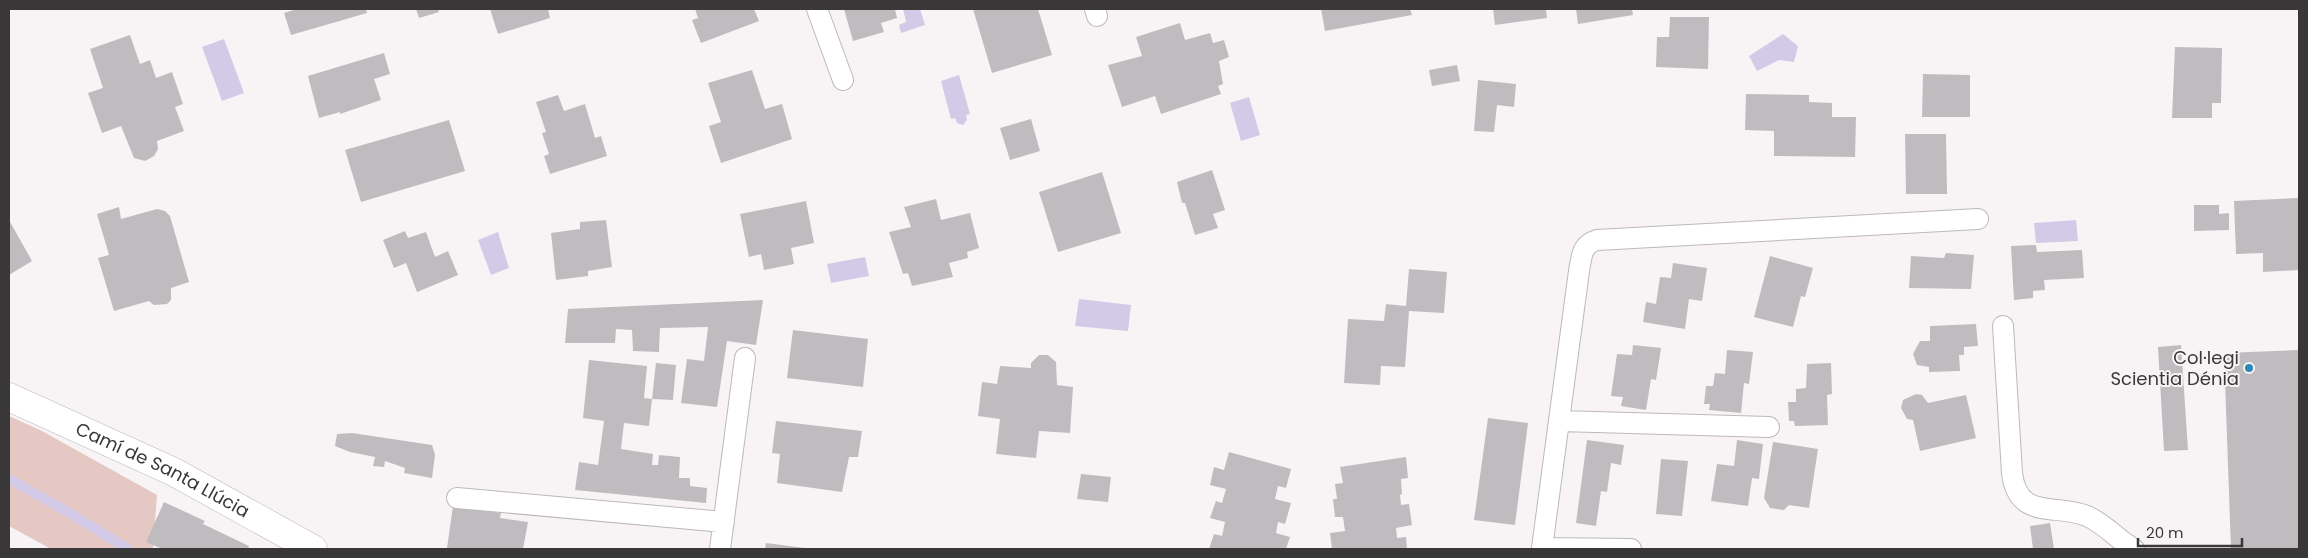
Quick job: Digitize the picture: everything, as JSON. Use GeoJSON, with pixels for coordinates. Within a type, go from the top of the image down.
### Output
{"type":"FeatureCollection","features":[{"type":"Feature","properties":{"kind":"street","name":"Camí de Santa Llúcia"},"geometry":{"type":"LineString","coordinates":[[9,396],[174,472],[313,549]]}},
{"type":"Feature","properties":{"kind":"lane"},"geometry":{"type":"LineString","coordinates":[[817,9],[843,80]]}},
{"type":"Feature","properties":{"kind":"lane"},"geometry":{"type":"LineString","coordinates":[[1630,549],[1542,549],[1583,249],[1589,242],[1597,240],[1978,219]]}},
{"type":"Feature","properties":{"kind":"lane"},"geometry":{"type":"LineString","coordinates":[[2003,326],[2012,473],[2014,487],[2020,498],[2035,507],[2085,516],[2108,528],[2134,549]]}},
{"type":"Feature","properties":{"kind":"lane"},"geometry":{"type":"LineString","coordinates":[[720,549],[745,358]]}},
{"type":"Feature","properties":{"kind":"lane"},"geometry":{"type":"LineString","coordinates":[[1560,420],[1769,427]]}},
{"type":"Feature","properties":{"kind":"lane"},"geometry":{"type":"LineString","coordinates":[[457,498],[724,522]]}},
{"type":"Feature","properties":{"kind":"shaded area"},"geometry":{"type":"Polygon","coordinates":[[[903,9],[920,9],[925,25],[901,33],[899,25],[906,22],[903,9]]]}},
{"type":"Feature","properties":{"kind":"shaded area"},"geometry":{"type":"Polygon","coordinates":[[[1783,34],[1798,46],[1794,62],[1779,60],[1757,71],[1749,56],[1783,34]]]}},
{"type":"Feature","properties":{"kind":"shaded area"},"geometry":{"type":"Polygon","coordinates":[[[224,39],[244,93],[222,101],[202,47],[224,39]]]}},
{"type":"Feature","properties":{"kind":"shaded area"},"geometry":{"type":"Polygon","coordinates":[[[959,75],[970,114],[966,115],[967,120],[963,125],[957,123],[955,118],[951,119],[941,81],[959,75]]]}},
{"type":"Feature","properties":{"kind":"shaded area"},"geometry":{"type":"Polygon","coordinates":[[[1249,97],[1260,135],[1241,141],[1230,103],[1249,97]]]}},
{"type":"Feature","properties":{"kind":"shaded area"},"geometry":{"type":"Polygon","coordinates":[[[2076,220],[2078,241],[2036,243],[2034,223],[2076,220]]]}},
{"type":"Feature","properties":{"kind":"shaded area"},"geometry":{"type":"Polygon","coordinates":[[[498,232],[509,268],[491,275],[478,240],[498,232]]]}},
{"type":"Feature","properties":{"kind":"shaded area"},"geometry":{"type":"Polygon","coordinates":[[[865,257],[869,276],[831,283],[827,264],[865,257]]]}},
{"type":"Feature","properties":{"kind":"shaded area"},"geometry":{"type":"Polygon","coordinates":[[[1079,299],[1131,305],[1128,331],[1075,326],[1079,299]]]}},
{"type":"Feature","properties":{"kind":"shaded area"},"geometry":{"type":"Polygon","coordinates":[[[9,416],[42,431],[157,495],[153,549],[51,549],[9,526],[9,416]]]}},
{"type":"Feature","properties":{"kind":"building"},"geometry":{"type":"Polygon","coordinates":[[[297,9],[366,9],[367,13],[291,35],[284,13],[297,9]]]}},
{"type":"Feature","properties":{"kind":"building"},"geometry":{"type":"Polygon","coordinates":[[[416,9],[438,9],[439,12],[419,18],[416,9]]]}},
{"type":"Feature","properties":{"kind":"building"},"geometry":{"type":"Polygon","coordinates":[[[490,9],[548,9],[550,18],[498,34],[490,9]]]}},
{"type":"Feature","properties":{"kind":"building"},"geometry":{"type":"Polygon","coordinates":[[[695,9],[754,9],[759,21],[701,43],[692,20],[698,18],[695,9]]]}},
{"type":"Feature","properties":{"kind":"building"},"geometry":{"type":"Polygon","coordinates":[[[844,9],[895,9],[897,18],[881,23],[884,32],[853,41],[844,9]]]}},
{"type":"Feature","properties":{"kind":"building"},"geometry":{"type":"Polygon","coordinates":[[[973,9],[1038,9],[1052,55],[992,73],[973,9]]]}},
{"type":"Feature","properties":{"kind":"building"},"geometry":{"type":"Polygon","coordinates":[[[1321,9],[1410,9],[1412,15],[1325,31],[1321,9]]]}},
{"type":"Feature","properties":{"kind":"building"},"geometry":{"type":"Polygon","coordinates":[[[1493,9],[1546,9],[1547,18],[1495,25],[1493,9]]]}},
{"type":"Feature","properties":{"kind":"building"},"geometry":{"type":"Polygon","coordinates":[[[1576,9],[1632,9],[1633,15],[1578,24],[1576,9]]]}},
{"type":"Feature","properties":{"kind":"building"},"geometry":{"type":"Polygon","coordinates":[[[1670,17],[1709,17],[1708,69],[1656,67],[1657,37],[1669,37],[1670,17]]]}},
{"type":"Feature","properties":{"kind":"building"},"geometry":{"type":"Polygon","coordinates":[[[1180,23],[1185,40],[1210,33],[1213,43],[1224,40],[1229,57],[1219,61],[1223,84],[1218,86],[1221,94],[1161,114],[1155,96],[1122,107],[1108,65],[1142,56],[1136,37],[1180,23]]]}},
{"type":"Feature","properties":{"kind":"building"},"geometry":{"type":"Polygon","coordinates":[[[130,35],[140,64],[150,60],[156,78],[172,72],[183,104],[175,107],[184,131],[157,141],[158,149],[154,156],[145,161],[134,158],[121,126],[102,133],[88,93],[103,88],[90,49],[130,35]]]}},
{"type":"Feature","properties":{"kind":"building"},"geometry":{"type":"Polygon","coordinates":[[[2175,47],[2222,48],[2221,103],[2212,103],[2212,118],[2172,118],[2175,47]]]}},
{"type":"Feature","properties":{"kind":"building"},"geometry":{"type":"Polygon","coordinates":[[[384,53],[390,74],[374,79],[381,100],[340,114],[340,112],[319,118],[308,76],[384,53]]]}},
{"type":"Feature","properties":{"kind":"building"},"geometry":{"type":"Polygon","coordinates":[[[1457,65],[1460,81],[1432,86],[1429,70],[1457,65]]]}},
{"type":"Feature","properties":{"kind":"building"},"geometry":{"type":"Polygon","coordinates":[[[752,70],[765,109],[782,104],[792,139],[721,163],[709,126],[721,122],[708,83],[752,70]]]}},
{"type":"Feature","properties":{"kind":"building"},"geometry":{"type":"Polygon","coordinates":[[[1923,74],[1970,75],[1970,117],[1922,117],[1923,74]]]}},
{"type":"Feature","properties":{"kind":"building"},"geometry":{"type":"Polygon","coordinates":[[[1478,80],[1516,84],[1514,107],[1497,105],[1494,132],[1474,131],[1478,80]]]}},
{"type":"Feature","properties":{"kind":"building"},"geometry":{"type":"Polygon","coordinates":[[[1746,94],[1809,95],[1809,102],[1832,103],[1832,117],[1856,117],[1855,157],[1774,156],[1774,131],[1745,130],[1746,94]]]}},
{"type":"Feature","properties":{"kind":"building"},"geometry":{"type":"Polygon","coordinates":[[[558,95],[564,111],[585,104],[595,138],[601,136],[607,156],[550,174],[544,156],[549,154],[542,133],[546,132],[536,102],[558,95]]]}},
{"type":"Feature","properties":{"kind":"building"},"geometry":{"type":"Polygon","coordinates":[[[1031,119],[1040,151],[1010,160],[1000,128],[1031,119]]]}},
{"type":"Feature","properties":{"kind":"building"},"geometry":{"type":"Polygon","coordinates":[[[449,120],[465,171],[361,202],[345,150],[449,120]]]}},
{"type":"Feature","properties":{"kind":"building"},"geometry":{"type":"Polygon","coordinates":[[[1905,134],[1946,134],[1947,194],[1906,194],[1905,134]]]}},
{"type":"Feature","properties":{"kind":"building"},"geometry":{"type":"Polygon","coordinates":[[[1212,170],[1225,210],[1213,214],[1218,228],[1195,235],[1185,203],[1182,203],[1177,182],[1212,170]]]}},
{"type":"Feature","properties":{"kind":"building"},"geometry":{"type":"Polygon","coordinates":[[[1102,172],[1121,233],[1058,252],[1039,192],[1102,172]]]}},
{"type":"Feature","properties":{"kind":"building"},"geometry":{"type":"Polygon","coordinates":[[[2299,198],[2299,270],[2263,272],[2263,253],[2236,254],[2234,201],[2299,198]]]}},
{"type":"Feature","properties":{"kind":"building"},"geometry":{"type":"Polygon","coordinates":[[[936,199],[941,220],[970,213],[979,248],[967,252],[968,258],[949,263],[953,277],[912,286],[908,273],[903,274],[889,232],[911,227],[904,207],[936,199]]]}},
{"type":"Feature","properties":{"kind":"building"},"geometry":{"type":"Polygon","coordinates":[[[806,201],[814,243],[791,248],[794,264],[764,270],[761,254],[749,257],[740,214],[806,201]]]}},
{"type":"Feature","properties":{"kind":"building"},"geometry":{"type":"Polygon","coordinates":[[[2194,205],[2219,205],[2219,214],[2229,213],[2229,230],[2194,231],[2194,205]]]}},
{"type":"Feature","properties":{"kind":"building"},"geometry":{"type":"Polygon","coordinates":[[[119,207],[121,219],[157,209],[165,211],[170,216],[189,282],[171,288],[171,300],[167,304],[154,305],[149,301],[114,311],[98,258],[109,255],[97,214],[119,207]]]}},
{"type":"Feature","properties":{"kind":"building"},"geometry":{"type":"Polygon","coordinates":[[[9,220],[32,261],[9,275],[9,220]]]}},
{"type":"Feature","properties":{"kind":"building"},"geometry":{"type":"Polygon","coordinates":[[[606,220],[612,267],[588,271],[588,276],[556,280],[551,233],[580,229],[580,222],[606,220]]]}},
{"type":"Feature","properties":{"kind":"building"},"geometry":{"type":"Polygon","coordinates":[[[405,231],[408,238],[426,232],[435,257],[448,251],[458,275],[417,292],[406,263],[394,268],[383,240],[405,231]]]}},
{"type":"Feature","properties":{"kind":"building"},"geometry":{"type":"Polygon","coordinates":[[[2036,245],[2037,252],[2082,250],[2084,278],[2044,280],[2045,290],[2033,291],[2033,298],[2014,300],[2011,246],[2036,245]]]}},
{"type":"Feature","properties":{"kind":"building"},"geometry":{"type":"Polygon","coordinates":[[[1946,253],[1974,255],[1971,289],[1909,288],[1911,256],[1944,258],[1946,253]]]}},
{"type":"Feature","properties":{"kind":"building"},"geometry":{"type":"Polygon","coordinates":[[[1770,256],[1813,268],[1805,297],[1801,296],[1793,327],[1754,317],[1770,256]]]}},
{"type":"Feature","properties":{"kind":"building"},"geometry":{"type":"Polygon","coordinates":[[[1673,263],[1707,268],[1702,301],[1689,299],[1685,329],[1643,322],[1646,302],[1656,304],[1660,277],[1671,278],[1673,263]]]}},
{"type":"Feature","properties":{"kind":"building"},"geometry":{"type":"Polygon","coordinates":[[[1409,269],[1447,272],[1444,313],[1409,311],[1405,367],[1381,366],[1380,385],[1344,383],[1348,319],[1384,321],[1386,304],[1406,306],[1409,269]]]}},
{"type":"Feature","properties":{"kind":"building"},"geometry":{"type":"Polygon","coordinates":[[[763,300],[756,345],[727,341],[717,407],[681,403],[687,359],[704,361],[708,327],[660,328],[659,352],[633,351],[632,330],[616,329],[615,343],[565,343],[568,309],[763,300]]]}},
{"type":"Feature","properties":{"kind":"building"},"geometry":{"type":"Polygon","coordinates":[[[1976,324],[1978,346],[1964,347],[1964,355],[1959,355],[1960,371],[1929,372],[1929,367],[1917,365],[1913,354],[1920,341],[1930,341],[1930,326],[1976,324]]]}},
{"type":"Feature","properties":{"kind":"building"},"geometry":{"type":"Polygon","coordinates":[[[793,330],[868,339],[863,387],[787,378],[793,330]]]}},
{"type":"Feature","properties":{"kind":"building"},"geometry":{"type":"Polygon","coordinates":[[[1633,345],[1661,348],[1656,380],[1651,379],[1646,410],[1621,406],[1623,397],[1611,396],[1617,354],[1632,355],[1633,345]]]}},
{"type":"Feature","properties":{"kind":"building"},"geometry":{"type":"Polygon","coordinates":[[[2181,345],[2188,450],[2164,451],[2158,347],[2181,345]]]}},
{"type":"Feature","properties":{"kind":"building"},"geometry":{"type":"Polygon","coordinates":[[[1727,350],[1753,352],[1749,384],[1744,383],[1741,413],[1709,410],[1710,404],[1704,404],[1706,386],[1713,386],[1715,373],[1725,374],[1727,350]]]}},
{"type":"Feature","properties":{"kind":"building"},"geometry":{"type":"Polygon","coordinates":[[[2299,350],[2299,549],[2231,549],[2224,353],[2299,350]]]}},
{"type":"Feature","properties":{"kind":"building"},"geometry":{"type":"Polygon","coordinates":[[[1039,355],[1048,355],[1056,362],[1057,385],[1073,387],[1070,433],[1039,431],[1036,458],[996,454],[1000,419],[978,416],[982,382],[997,384],[1000,366],[1031,368],[1031,363],[1039,355]]]}},
{"type":"Feature","properties":{"kind":"building"},"geometry":{"type":"Polygon","coordinates":[[[589,360],[647,366],[644,398],[652,399],[649,426],[624,423],[621,449],[653,454],[652,465],[658,465],[659,455],[680,457],[679,478],[690,478],[690,486],[707,488],[706,503],[575,490],[579,462],[598,465],[604,421],[583,418],[589,360]]]}},
{"type":"Feature","properties":{"kind":"building"},"geometry":{"type":"Polygon","coordinates":[[[656,363],[676,365],[673,400],[652,399],[656,363]]]}},
{"type":"Feature","properties":{"kind":"building"},"geometry":{"type":"Polygon","coordinates":[[[1831,363],[1832,394],[1827,395],[1828,425],[1795,426],[1794,421],[1789,421],[1788,402],[1796,402],[1796,389],[1806,388],[1807,364],[1831,363]]]}},
{"type":"Feature","properties":{"kind":"building"},"geometry":{"type":"Polygon","coordinates":[[[1916,394],[1922,395],[1928,403],[1966,395],[1976,438],[1920,451],[1913,420],[1907,419],[1901,408],[1903,400],[1916,394]]]}},
{"type":"Feature","properties":{"kind":"building"},"geometry":{"type":"Polygon","coordinates":[[[1488,418],[1528,423],[1515,525],[1474,520],[1488,418]]]}},
{"type":"Feature","properties":{"kind":"building"},"geometry":{"type":"Polygon","coordinates":[[[776,421],[862,431],[858,457],[849,457],[842,492],[777,483],[780,454],[772,453],[776,421]]]}},
{"type":"Feature","properties":{"kind":"building"},"geometry":{"type":"Polygon","coordinates":[[[352,433],[432,445],[435,455],[432,478],[404,473],[405,468],[385,461],[384,467],[373,466],[375,457],[350,452],[335,446],[337,434],[352,433]]]}},
{"type":"Feature","properties":{"kind":"building"},"geometry":{"type":"Polygon","coordinates":[[[1587,440],[1624,445],[1621,465],[1611,463],[1607,492],[1601,491],[1596,526],[1576,523],[1587,440]]]}},
{"type":"Feature","properties":{"kind":"building"},"geometry":{"type":"Polygon","coordinates":[[[1737,440],[1763,444],[1759,479],[1752,478],[1748,506],[1711,501],[1717,464],[1734,466],[1737,440]]]}},
{"type":"Feature","properties":{"kind":"building"},"geometry":{"type":"Polygon","coordinates":[[[1773,442],[1818,449],[1809,508],[1789,505],[1784,510],[1770,508],[1764,498],[1773,442]]]}},
{"type":"Feature","properties":{"kind":"building"},"geometry":{"type":"Polygon","coordinates":[[[1229,452],[1291,469],[1286,488],[1278,486],[1275,499],[1291,503],[1285,524],[1278,522],[1276,533],[1290,537],[1286,549],[1209,549],[1214,534],[1222,536],[1225,522],[1210,518],[1216,501],[1222,503],[1226,489],[1210,485],[1214,467],[1224,470],[1229,452]]]}},
{"type":"Feature","properties":{"kind":"building"},"geometry":{"type":"Polygon","coordinates":[[[1406,457],[1408,478],[1401,479],[1402,494],[1400,495],[1401,505],[1409,504],[1412,525],[1396,528],[1397,538],[1406,537],[1407,549],[1332,549],[1330,533],[1345,531],[1343,517],[1335,517],[1333,499],[1337,499],[1335,484],[1343,483],[1340,467],[1406,457]]]}},
{"type":"Feature","properties":{"kind":"building"},"geometry":{"type":"Polygon","coordinates":[[[1661,459],[1688,461],[1682,516],[1656,514],[1661,459]]]}},
{"type":"Feature","properties":{"kind":"building"},"geometry":{"type":"Polygon","coordinates":[[[1081,474],[1111,477],[1108,502],[1077,499],[1081,474]]]}},
{"type":"Feature","properties":{"kind":"building"},"geometry":{"type":"Polygon","coordinates":[[[164,502],[205,521],[203,524],[249,546],[248,549],[162,549],[146,542],[164,502]]]}},
{"type":"Feature","properties":{"kind":"building"},"geometry":{"type":"Polygon","coordinates":[[[453,506],[501,513],[500,518],[528,522],[523,549],[447,548],[453,506]]]}},
{"type":"Feature","properties":{"kind":"building"},"geometry":{"type":"Polygon","coordinates":[[[2050,523],[2054,549],[2033,549],[2030,526],[2050,523]]]}},
{"type":"Feature","properties":{"kind":"building"},"geometry":{"type":"Polygon","coordinates":[[[766,543],[805,548],[805,549],[765,549],[766,543]]]}},
{"type":"Feature","properties":{"kind":"waterway"},"geometry":{"type":"LineString","coordinates":[[9,479],[128,549]]}},
{"type":"Feature","properties":{"kind":"place","name":"Col·legi Scientia Dénia"},"geometry":{"type":"Point","coordinates":[2249,368]}}]}
